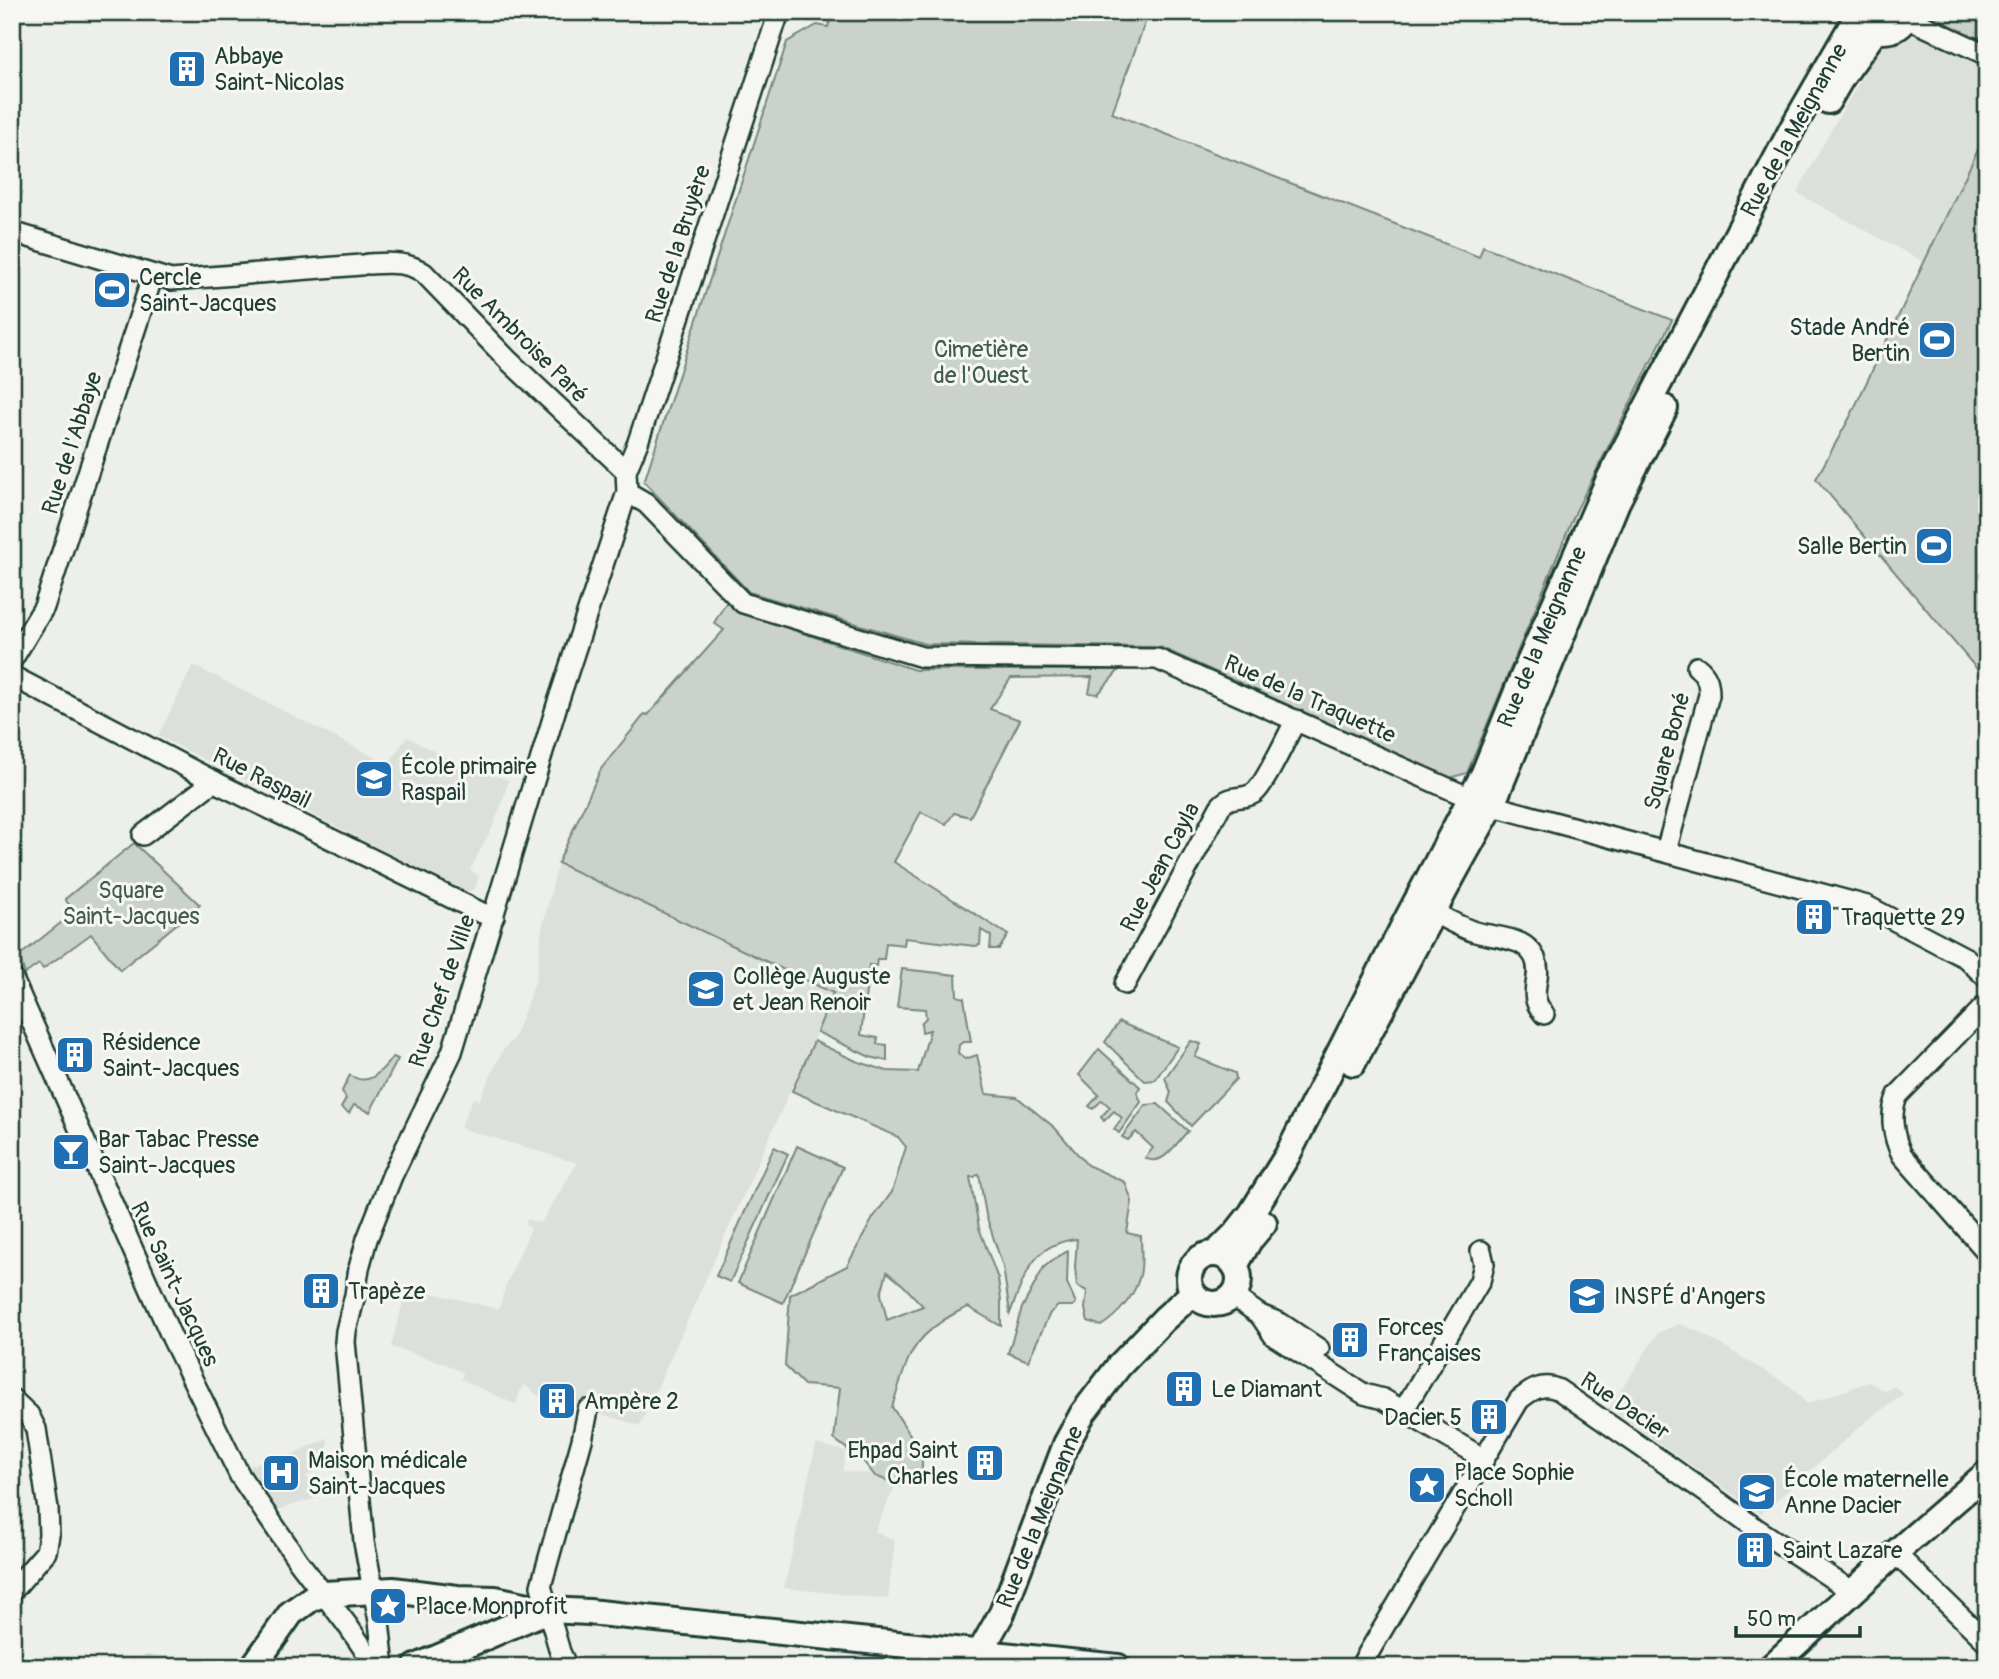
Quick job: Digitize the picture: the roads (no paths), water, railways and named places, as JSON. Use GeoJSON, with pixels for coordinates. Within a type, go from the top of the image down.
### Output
{"type":"FeatureCollection","features":[{"type":"Feature","properties":{"kind":"main road"},"geometry":{"type":"LineString","coordinates":[[1864,18],[1885,32],[1902,25],[1908,15]]}},
{"type":"Feature","properties":{"kind":"main road","name":"Rue de la Meignanne"},"geometry":{"type":"LineString","coordinates":[[1225,1260],[1249,1241],[1283,1196],[1297,1172],[1424,908],[1482,801],[1522,679],[1609,479],[1793,127],[1864,18]]}},
{"type":"Feature","properties":{"kind":"main road"},"geometry":{"type":"LineString","coordinates":[[1203,1255],[1225,1260],[1238,1272],[1239,1283],[1233,1296],[1218,1304],[1199,1300],[1192,1294],[1188,1280],[1190,1269],[1203,1255]]}},
{"type":"Feature","properties":{"kind":"main road","name":"Rue de la Meignanne"},"geometry":{"type":"LineString","coordinates":[[977,1659],[1002,1613],[1066,1444],[1083,1413],[1119,1366],[1192,1294]]}},
{"type":"Feature","properties":{"kind":"main road"},"geometry":{"type":"LineString","coordinates":[[1771,1667],[1987,1473]]}},
{"type":"Feature","properties":{"kind":"main road"},"geometry":{"type":"LineString","coordinates":[[253,1667],[291,1613],[312,1598],[324,1594],[393,1590],[457,1598],[495,1599],[548,1610],[581,1611],[918,1647],[977,1659],[1118,1667]]}},
{"type":"Feature","properties":{"kind":"main road"},"geometry":{"type":"LineString","coordinates":[[416,1667],[548,1610]]}},
{"type":"Feature","properties":{"kind":"street","name":"Rue de la Bruyère"},"geometry":{"type":"LineString","coordinates":[[627,492],[626,471],[675,331],[779,12]]}},
{"type":"Feature","properties":{"kind":"street"},"geometry":{"type":"LineString","coordinates":[[1908,15],[1986,57]]}},
{"type":"Feature","properties":{"kind":"street","name":"Rue Ambroise Paré"},"geometry":{"type":"LineString","coordinates":[[12,232],[153,275],[178,280],[365,265],[403,264],[414,267],[424,273],[516,368],[626,471]]}},
{"type":"Feature","properties":{"kind":"street","name":"Rue de l'Abbaye"},"geometry":{"type":"LineString","coordinates":[[12,660],[44,607],[153,275]]}},
{"type":"Feature","properties":{"kind":"street","name":"Rue de la Traquette"},"geometry":{"type":"LineString","coordinates":[[627,492],[646,503],[743,603],[922,657],[1157,659],[1482,801],[1867,906],[1966,958],[1987,978]]}},
{"type":"Feature","properties":{"kind":"street","name":"Rue Chef de Ville"},"geometry":{"type":"LineString","coordinates":[[372,1591],[364,1542],[345,1342],[359,1268],[367,1239],[392,1176],[452,1052],[557,705],[627,492]]}},
{"type":"Feature","properties":{"kind":"street","name":"Square Boné"},"geometry":{"type":"LineString","coordinates":[[1666,851],[1709,695],[1704,672],[1697,667]]}},
{"type":"Feature","properties":{"kind":"street","name":"Rue Raspail"},"geometry":{"type":"LineString","coordinates":[[12,676],[374,862],[482,913],[494,916]]}},
{"type":"Feature","properties":{"kind":"street","name":"Rue Jean Cayla"},"geometry":{"type":"LineString","coordinates":[[1125,984],[1220,807],[1230,798],[1247,796],[1259,788],[1296,720]]}},
{"type":"Feature","properties":{"kind":"street"},"geometry":{"type":"LineString","coordinates":[[143,835],[214,781]]}},
{"type":"Feature","properties":{"kind":"street"},"geometry":{"type":"LineString","coordinates":[[1424,908],[1469,930],[1512,940],[1526,947],[1537,965],[1534,997],[1537,1007],[1544,1014]]}},
{"type":"Feature","properties":{"kind":"street","name":"Rue Saint-Jacques"},"geometry":{"type":"LineString","coordinates":[[12,977],[17,1004],[172,1338],[240,1476],[324,1594]]}},
{"type":"Feature","properties":{"kind":"street"},"geometry":{"type":"LineString","coordinates":[[1987,1004],[1898,1095],[1894,1104],[1895,1140],[1902,1155],[1987,1252]]}},
{"type":"Feature","properties":{"kind":"street"},"geometry":{"type":"LineString","coordinates":[[1403,1411],[1480,1281],[1485,1264],[1481,1251]]}},
{"type":"Feature","properties":{"kind":"street"},"geometry":{"type":"LineString","coordinates":[[1233,1296],[1324,1353],[1372,1386],[1383,1399],[1484,1459]]}},
{"type":"Feature","properties":{"kind":"street","name":"Rue Dacier"},"geometry":{"type":"LineString","coordinates":[[1360,1667],[1519,1400],[1533,1390],[1548,1386],[1559,1390],[1757,1529],[1853,1592]]}},
{"type":"Feature","properties":{"kind":"street"},"geometry":{"type":"LineString","coordinates":[[12,1399],[29,1415],[36,1429],[48,1508],[49,1535],[46,1552],[12,1591]]}},
{"type":"Feature","properties":{"kind":"street"},"geometry":{"type":"LineString","coordinates":[[567,1667],[541,1586],[588,1409]]}},
{"type":"Feature","properties":{"kind":"street"},"geometry":{"type":"LineString","coordinates":[[1895,1553],[1987,1642]]}},
{"type":"Feature","properties":{"kind":"street"},"geometry":{"type":"LineString","coordinates":[[372,1591],[384,1667]]}},
{"type":"Feature","properties":{"kind":"street"},"geometry":{"type":"LineString","coordinates":[[324,1594],[376,1667]]}},
{"type":"Feature","properties":{"kind":"place","name":"Abbaye Saint-Nicolas"},"geometry":{"type":"Point","coordinates":[187,69]}},
{"type":"Feature","properties":{"kind":"place","name":"Cercle Saint-Jacques"},"geometry":{"type":"Point","coordinates":[112,290]}},
{"type":"Feature","properties":{"kind":"place","name":"Stade André Bertin"},"geometry":{"type":"Point","coordinates":[1937,340]}},
{"type":"Feature","properties":{"kind":"place","name":"Salle Bertin"},"geometry":{"type":"Point","coordinates":[1934,546]}},
{"type":"Feature","properties":{"kind":"place","name":"École primaire Raspail"},"geometry":{"type":"Point","coordinates":[374,779]}},
{"type":"Feature","properties":{"kind":"place","name":"Traquette 29"},"geometry":{"type":"Point","coordinates":[1814,917]}},
{"type":"Feature","properties":{"kind":"place","name":"Collège Auguste et Jean Renoir"},"geometry":{"type":"Point","coordinates":[706,989]}},
{"type":"Feature","properties":{"kind":"place","name":"Résidence Saint-Jacques"},"geometry":{"type":"Point","coordinates":[75,1055]}},
{"type":"Feature","properties":{"kind":"place","name":"Bar Tabac Presse Saint-Jacques"},"geometry":{"type":"Point","coordinates":[71,1152]}},
{"type":"Feature","properties":{"kind":"place","name":"Trapèze"},"geometry":{"type":"Point","coordinates":[321,1291]}},
{"type":"Feature","properties":{"kind":"place","name":"INSPÉ d'Angers"},"geometry":{"type":"Point","coordinates":[1587,1296]}},
{"type":"Feature","properties":{"kind":"place","name":"Forces Françaises"},"geometry":{"type":"Point","coordinates":[1350,1340]}},
{"type":"Feature","properties":{"kind":"place","name":"Le Diamant"},"geometry":{"type":"Point","coordinates":[1184,1389]}},
{"type":"Feature","properties":{"kind":"place","name":"Ampère 2"},"geometry":{"type":"Point","coordinates":[557,1401]}},
{"type":"Feature","properties":{"kind":"place","name":"Dacier 5"},"geometry":{"type":"Point","coordinates":[1489,1417]}},
{"type":"Feature","properties":{"kind":"place","name":"Ehpad Saint Charles"},"geometry":{"type":"Point","coordinates":[985,1463]}},
{"type":"Feature","properties":{"kind":"place","name":"Maison médicale Saint-Jacques"},"geometry":{"type":"Point","coordinates":[281,1473]}},
{"type":"Feature","properties":{"kind":"place","name":"Place Sophie Scholl"},"geometry":{"type":"Point","coordinates":[1427,1485]}},
{"type":"Feature","properties":{"kind":"place","name":"École maternelle Anne Dacier"},"geometry":{"type":"Point","coordinates":[1757,1492]}},
{"type":"Feature","properties":{"kind":"place","name":"Saint Lazare"},"geometry":{"type":"Point","coordinates":[1755,1550]}},
{"type":"Feature","properties":{"kind":"place","name":"Place Monprofit"},"geometry":{"type":"Point","coordinates":[388,1606]}},
{"type":"Feature","properties":{"kind":"park label","name":"Cimetière de l'Ouest"},"geometry":{"type":"Point","coordinates":[981,362]}},
{"type":"Feature","properties":{"kind":"park label","name":"Square Saint-Jacques"},"geometry":{"type":"Point","coordinates":[131,903]}}]}
